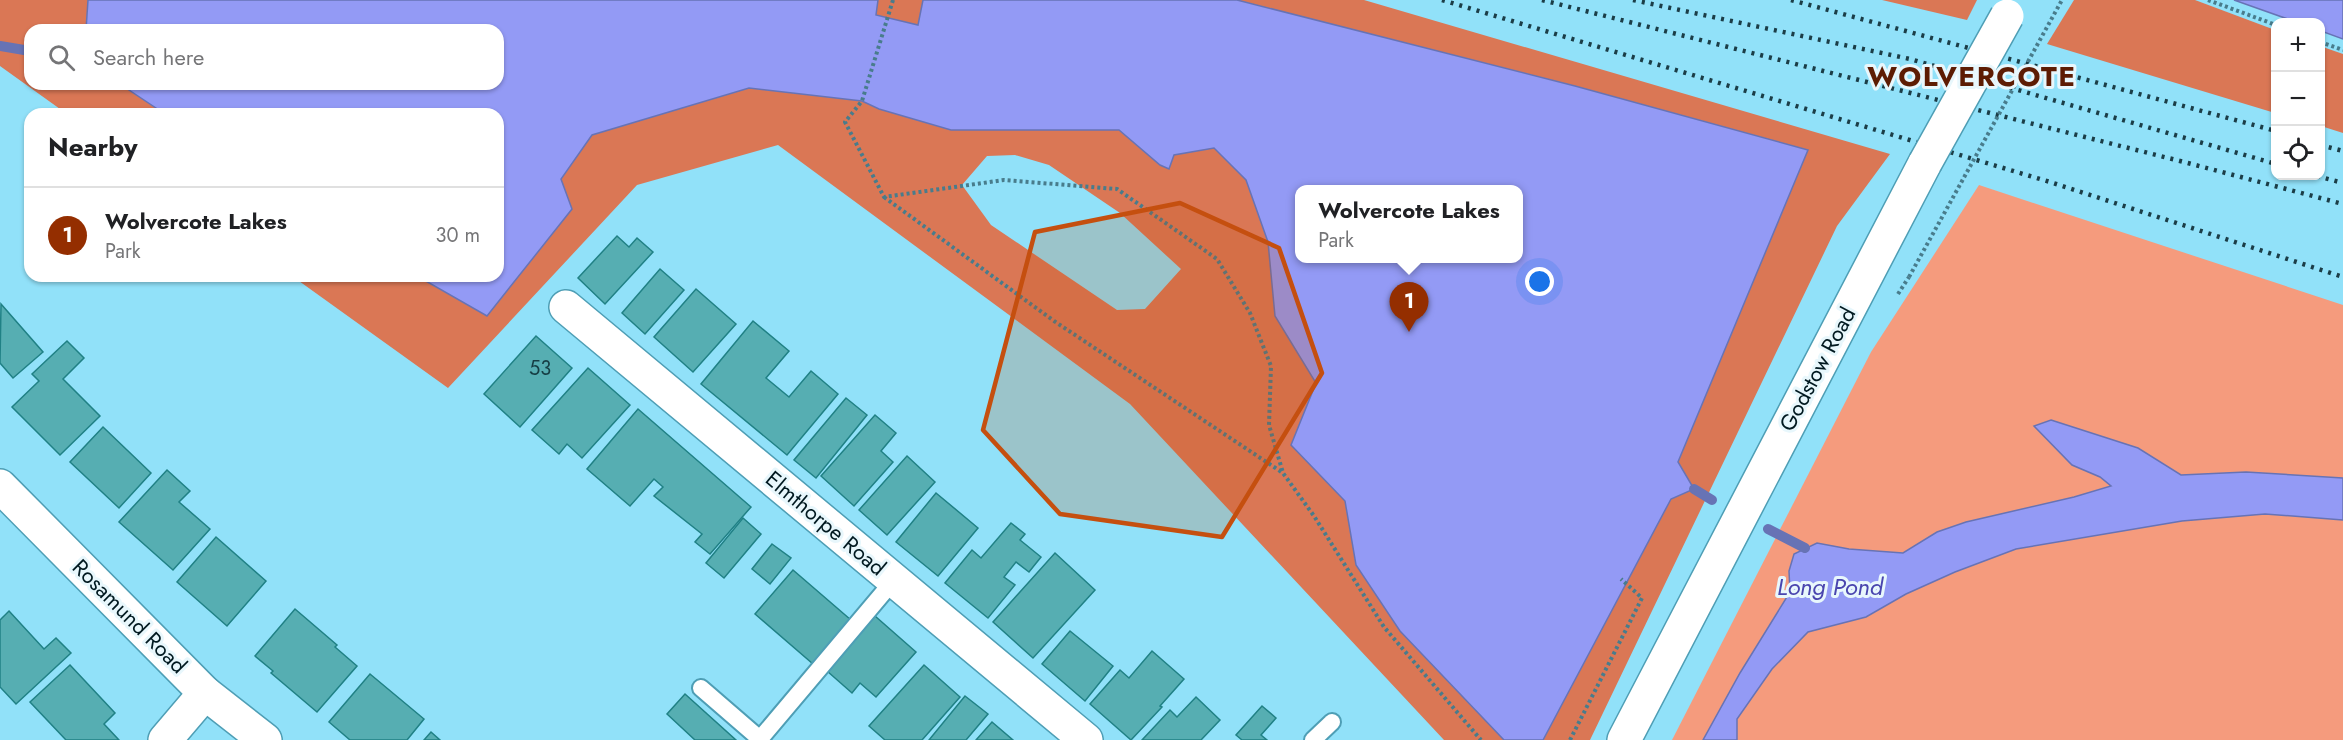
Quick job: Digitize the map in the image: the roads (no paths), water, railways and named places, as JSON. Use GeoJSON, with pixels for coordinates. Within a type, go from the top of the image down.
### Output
{"type":"FeatureCollection","features":[{"type":"Feature","properties":{"kind":"street","name":"Godstow Road"},"geometry":{"type":"LineString","coordinates":[[1624,740],[1925,163],[2011,8]]}},
{"type":"Feature","properties":{"kind":"street","name":"Elmthorpe Road"},"geometry":{"type":"LineString","coordinates":[[566,307],[1086,740]]}},
{"type":"Feature","properties":{"kind":"street","name":"Rosamund Road"},"geometry":{"type":"LineString","coordinates":[[0,486],[205,693],[265,740]]}},
{"type":"Feature","properties":{"kind":"street"},"geometry":{"type":"LineString","coordinates":[[165,740],[205,693]]}},
{"type":"Feature","properties":{"kind":"lane"},"geometry":{"type":"LineString","coordinates":[[701,688],[760,739],[894,580]]}},
{"type":"Feature","properties":{"kind":"lane"},"geometry":{"type":"LineString","coordinates":[[1313,740],[1332,722]]}},
{"type":"Feature","properties":{"kind":"water"},"geometry":{"type":"Polygon","coordinates":[[[88,0],[878,0],[876,15],[918,25],[923,0],[1237,0],[1575,86],[1808,150],[1678,462],[1694,489],[1671,499],[1543,740],[1504,740],[1400,631],[1356,565],[1345,501],[1291,445],[1316,383],[1275,316],[1268,242],[1246,180],[1214,148],[1174,155],[1169,169],[1160,165],[1119,130],[951,130],[879,109],[862,101],[749,88],[592,135],[561,179],[572,209],[487,316],[428,282],[504,282],[504,108],[156,108],[129,90],[504,90],[504,24],[86,24],[88,0]]]}},
{"type":"Feature","properties":{"kind":"water"},"geometry":{"type":"Polygon","coordinates":[[[2234,0],[2343,0],[2343,39],[2325,32],[2325,18],[2285,18],[2234,0]]]}},
{"type":"Feature","properties":{"kind":"water","name":"Long Pond"},"geometry":{"type":"Polygon","coordinates":[[[2051,420],[2138,448],[2181,475],[2246,472],[2343,478],[2343,520],[2265,514],[2182,521],[2016,549],[1955,572],[1906,594],[1866,617],[1808,632],[1772,669],[1737,719],[1737,740],[1703,740],[1740,673],[1790,592],[1789,571],[1794,554],[1817,543],[1849,549],[1903,553],[1937,532],[1966,522],[2111,486],[2100,477],[2072,465],[2034,426],[2051,420]]]}},
{"type":"Feature","properties":{"kind":"waterway"},"geometry":{"type":"LineString","coordinates":[[0,46],[24,50]]}},
{"type":"Feature","properties":{"kind":"waterway"},"geometry":{"type":"LineString","coordinates":[[1694,489],[1712,500]]}},
{"type":"Feature","properties":{"kind":"waterway"},"geometry":{"type":"LineString","coordinates":[[1768,529],[1805,548]]}},
{"type":"Feature","properties":{"kind":"railway"},"geometry":{"type":"LineString","coordinates":[[1442,0],[2050,182],[2343,277]]}},
{"type":"Feature","properties":{"kind":"railway"},"geometry":{"type":"LineString","coordinates":[[1542,0],[2343,204]]}},
{"type":"Feature","properties":{"kind":"railway"},"geometry":{"type":"LineString","coordinates":[[1633,0],[1910,59],[2271,163]]}},
{"type":"Feature","properties":{"kind":"railway"},"geometry":{"type":"LineString","coordinates":[[1791,0],[2271,130]]}},
{"type":"Feature","properties":{"kind":"railway"},"geometry":{"type":"LineString","coordinates":[[2325,146],[2343,151]]}},
{"type":"Feature","properties":{"kind":"railway"},"geometry":{"type":"LineString","coordinates":[[2325,178],[2343,183]]}},
{"type":"Feature","properties":{"kind":"place","name":"Wolvercote Lakes"},"geometry":{"type":"Point","coordinates":[1409,332]}},
{"type":"Feature","properties":{"kind":"district","name":"WOLVERCOTE"},"geometry":{"type":"Point","coordinates":[1972,76]}}]}
